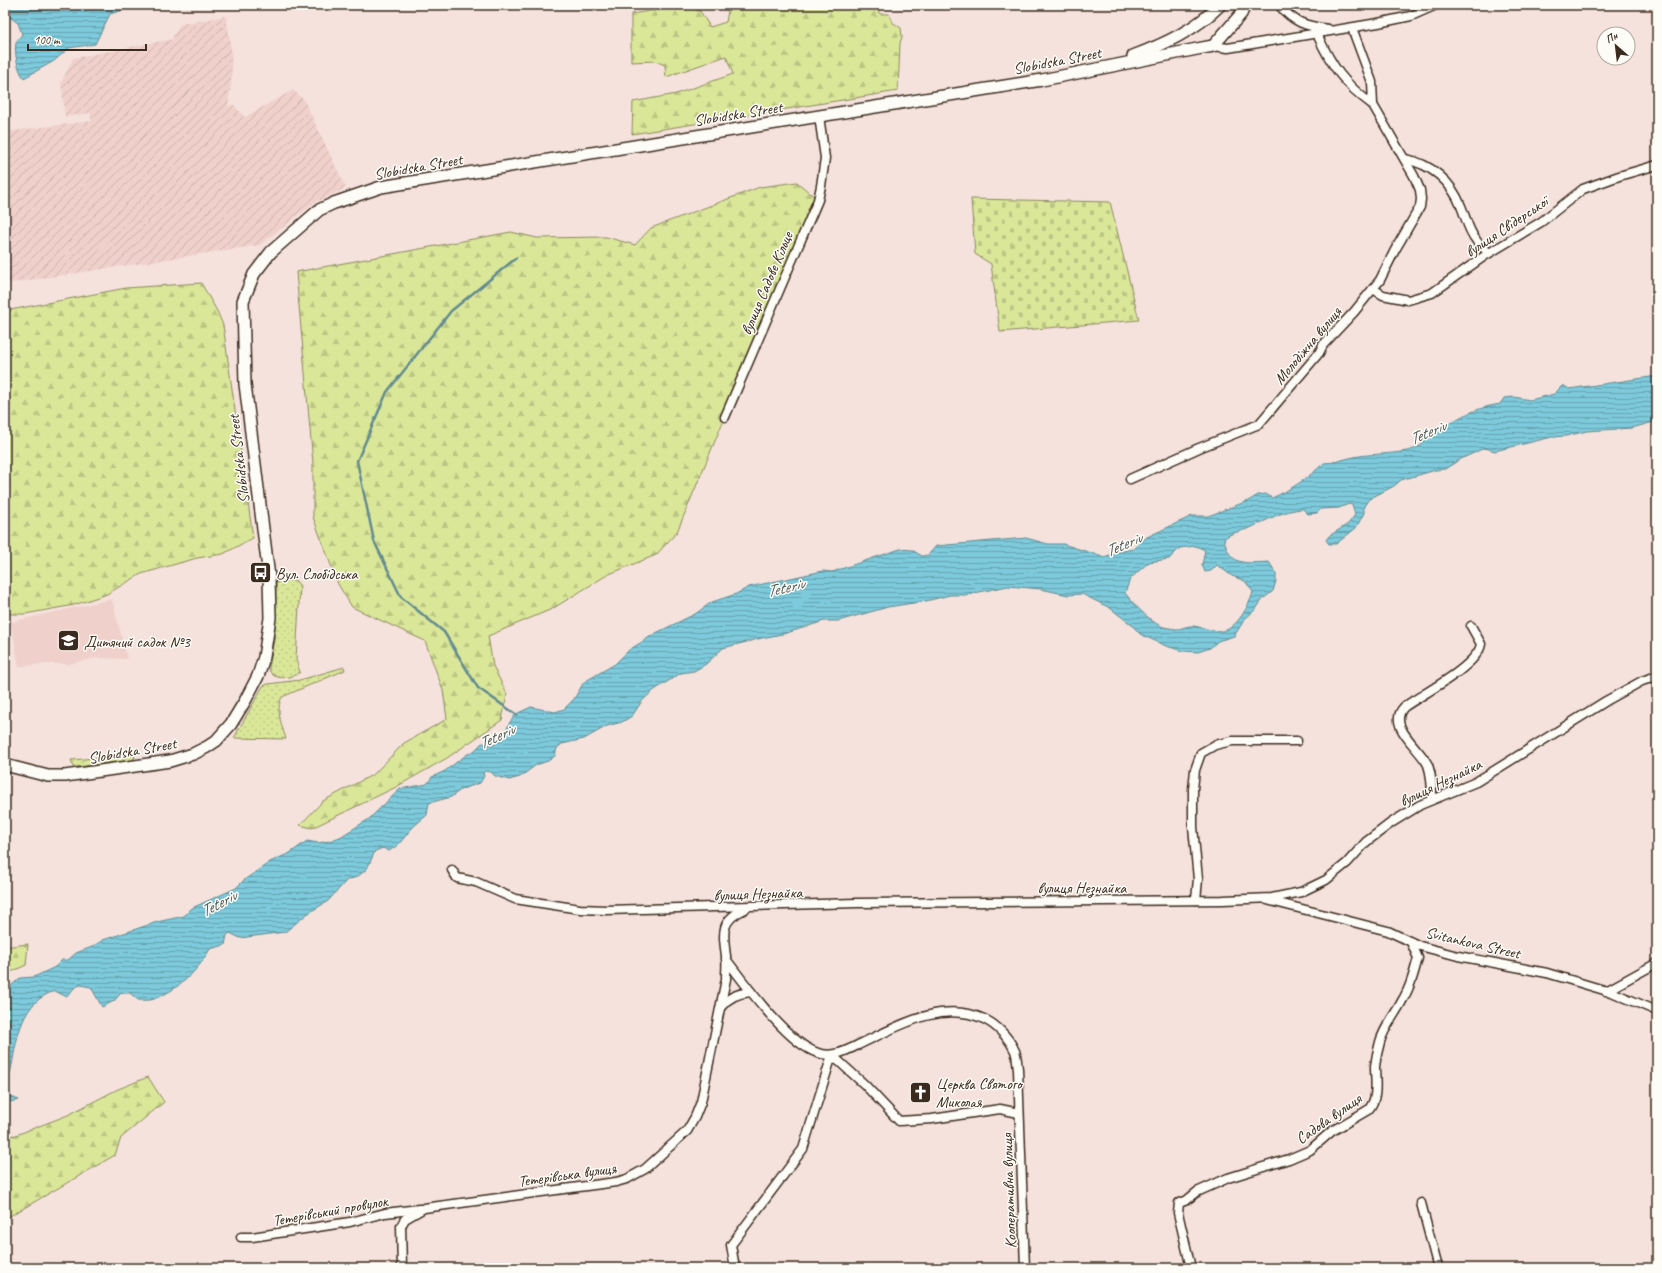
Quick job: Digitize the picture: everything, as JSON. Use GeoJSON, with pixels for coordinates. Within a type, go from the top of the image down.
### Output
{"type":"FeatureCollection","features":[{"type":"Feature","properties":{"kind":"street"},"geometry":{"type":"LineString","coordinates":[[1090,70],[1168,42],[1205,19],[1220,5]]}},
{"type":"Feature","properties":{"kind":"street"},"geometry":{"type":"LineString","coordinates":[[1213,46],[1241,14],[1245,5]]}},
{"type":"Feature","properties":{"kind":"street"},"geometry":{"type":"LineString","coordinates":[[1279,5],[1290,17],[1300,24],[1309,27],[1337,30]]}},
{"type":"Feature","properties":{"kind":"street"},"geometry":{"type":"LineString","coordinates":[[1213,46],[1228,48],[1352,28],[1411,16],[1436,5]]}},
{"type":"Feature","properties":{"kind":"street","name":"Молодіжна вулиця"},"geometry":{"type":"LineString","coordinates":[[1352,28],[1372,82],[1373,106]]}},
{"type":"Feature","properties":{"kind":"street","name":"Молодіжна вулиця"},"geometry":{"type":"LineString","coordinates":[[1130,480],[1198,448],[1259,424],[1319,353],[1323,345],[1380,280],[1395,250],[1420,207],[1420,190],[1405,158],[1373,106],[1355,92],[1333,67],[1317,34]]}},
{"type":"Feature","properties":{"kind":"street","name":"Slobidska Street"},"geometry":{"type":"LineString","coordinates":[[5,765],[48,776],[83,775],[170,761],[193,754],[216,741],[231,724],[245,701],[258,676],[264,657],[268,634],[270,593],[245,384],[243,301],[254,274],[271,252],[320,210],[334,203],[381,187],[1042,80],[1213,46]]}},
{"type":"Feature","properties":{"kind":"street","name":"вулиця Садове Кільце"},"geometry":{"type":"LineString","coordinates":[[724,417],[818,200],[825,158],[819,116]]}},
{"type":"Feature","properties":{"kind":"street"},"geometry":{"type":"LineString","coordinates":[[1405,158],[1419,161],[1434,170],[1455,193],[1467,226],[1476,241],[1489,253]]}},
{"type":"Feature","properties":{"kind":"street","name":"вулиця Свідерської"},"geometry":{"type":"LineString","coordinates":[[1373,289],[1383,295],[1408,300],[1432,294],[1489,253],[1541,222],[1583,189],[1619,176],[1657,165]]}},
{"type":"Feature","properties":{"kind":"street"},"geometry":{"type":"LineString","coordinates":[[1432,799],[1431,777],[1427,764],[1403,732],[1399,722],[1399,713],[1404,707],[1447,679],[1477,655],[1481,644],[1471,626]]}},
{"type":"Feature","properties":{"kind":"street","name":"вулиця Незнайка"},"geometry":{"type":"LineString","coordinates":[[452,870],[457,878],[476,882],[516,899],[580,909],[628,911],[950,902],[1272,898],[1301,892],[1326,880],[1376,834],[1402,816],[1432,799],[1476,782],[1606,701],[1642,681],[1657,676]]}},
{"type":"Feature","properties":{"kind":"street"},"geometry":{"type":"LineString","coordinates":[[1196,900],[1198,880],[1193,827],[1193,789],[1194,770],[1201,753],[1215,745],[1232,741],[1297,741]]}},
{"type":"Feature","properties":{"kind":"street","name":"Svitankova Street"},"geometry":{"type":"LineString","coordinates":[[1258,898],[1388,930],[1420,946],[1458,956],[1547,973],[1606,991],[1657,1011]]}},
{"type":"Feature","properties":{"kind":"street","name":"Тетерівська вулиця"},"geometry":{"type":"LineString","coordinates":[[400,1233],[401,1226],[405,1219],[424,1208],[616,1182],[627,1179],[646,1168],[687,1131],[701,1102],[726,979],[726,958],[723,931],[726,924],[738,912],[750,908]]}},
{"type":"Feature","properties":{"kind":"street","name":"Садова вулиця"},"geometry":{"type":"LineString","coordinates":[[1191,1268],[1178,1213],[1179,1203],[1187,1200],[1203,1189],[1228,1178],[1289,1159],[1310,1150],[1332,1131],[1368,1110],[1372,1105],[1375,1099],[1375,1064],[1380,1041],[1389,1022],[1409,988],[1418,958],[1411,942]]}},
{"type":"Feature","properties":{"kind":"street","name":"Кооперативна вулиця"},"geometry":{"type":"LineString","coordinates":[[726,958],[751,992],[788,1034],[803,1046],[818,1054],[832,1055],[848,1050],[917,1018],[936,1013],[956,1012],[973,1014],[989,1021],[1000,1030],[1015,1052],[1018,1069],[1025,1268]]}},
{"type":"Feature","properties":{"kind":"street"},"geometry":{"type":"LineString","coordinates":[[1606,991],[1657,963]]}},
{"type":"Feature","properties":{"kind":"street"},"geometry":{"type":"LineString","coordinates":[[720,1008],[725,1001],[734,996],[751,992]]}},
{"type":"Feature","properties":{"kind":"street"},"geometry":{"type":"LineString","coordinates":[[735,1268],[731,1245],[803,1149],[832,1055]]}},
{"type":"Feature","properties":{"kind":"street","name":"Кооперативна вулиця"},"geometry":{"type":"LineString","coordinates":[[832,1055],[866,1084],[898,1121],[932,1119],[1000,1110],[1019,1113]]}},
{"type":"Feature","properties":{"kind":"street"},"geometry":{"type":"LineString","coordinates":[[1421,1202],[1438,1268]]}},
{"type":"Feature","properties":{"kind":"street","name":"Тетерівський провулок"},"geometry":{"type":"LineString","coordinates":[[241,1237],[252,1238],[424,1208]]}},
{"type":"Feature","properties":{"kind":"street"},"geometry":{"type":"LineString","coordinates":[[397,1212],[402,1268]]}},
{"type":"Feature","properties":{"kind":"shaded area"},"geometry":{"type":"Polygon","coordinates":[[[226,16],[231,48],[232,76],[228,107],[233,104],[245,117],[293,90],[304,100],[346,188],[314,203],[260,245],[5,284],[5,132],[92,121],[90,113],[65,117],[61,83],[73,58],[173,39],[173,36],[181,24],[226,16]]]}},
{"type":"Feature","properties":{"kind":"shaded area","name":"Дитячий садок №3"},"geometry":{"type":"Polygon","coordinates":[[[112,599],[127,658],[126,659],[97,658],[69,664],[43,664],[19,667],[11,622],[112,599]]]}},
{"type":"Feature","properties":{"kind":"green space"},"geometry":{"type":"Polygon","coordinates":[[[729,5],[874,5],[880,14],[889,14],[892,22],[901,28],[902,37],[900,43],[898,91],[632,134],[633,102],[676,94],[733,74],[726,56],[666,77],[665,65],[655,61],[631,62],[631,14],[682,6],[700,11],[710,27],[726,22],[729,5]]]}},
{"type":"Feature","properties":{"kind":"green space"},"geometry":{"type":"Polygon","coordinates":[[[797,182],[818,200],[677,532],[656,555],[607,575],[552,609],[488,636],[493,666],[507,694],[502,720],[447,758],[396,787],[312,828],[300,825],[323,801],[374,774],[404,743],[447,719],[443,690],[425,641],[352,607],[338,584],[313,517],[313,463],[296,272],[511,232],[537,238],[606,237],[635,245],[651,228],[760,187],[797,182]]]}},
{"type":"Feature","properties":{"kind":"green space"},"geometry":{"type":"Polygon","coordinates":[[[971,199],[1110,202],[1139,320],[1000,332],[991,264],[975,254],[971,199]]]}},
{"type":"Feature","properties":{"kind":"green space"},"geometry":{"type":"Polygon","coordinates":[[[201,283],[223,325],[253,538],[223,554],[197,558],[141,574],[107,594],[74,605],[25,614],[5,614],[5,311],[126,288],[201,283]]]}},
{"type":"Feature","properties":{"kind":"green space"},"geometry":{"type":"Polygon","coordinates":[[[281,580],[296,581],[300,586],[296,660],[300,672],[283,678],[274,676],[269,669],[275,634],[276,583],[281,580]]]}},
{"type":"Feature","properties":{"kind":"green space"},"geometry":{"type":"Polygon","coordinates":[[[344,667],[345,670],[282,697],[279,713],[286,739],[234,738],[263,686],[300,680],[344,667]]]}},
{"type":"Feature","properties":{"kind":"green space"},"geometry":{"type":"Polygon","coordinates":[[[134,755],[135,758],[132,760],[77,767],[74,767],[71,760],[134,755]]]}},
{"type":"Feature","properties":{"kind":"green space"},"geometry":{"type":"Polygon","coordinates":[[[28,944],[26,965],[5,975],[5,947],[28,944]]]}},
{"type":"Feature","properties":{"kind":"green space"},"geometry":{"type":"Polygon","coordinates":[[[148,1077],[164,1102],[121,1138],[115,1155],[5,1219],[5,1136],[16,1135],[68,1115],[116,1090],[148,1077]]]}},
{"type":"Feature","properties":{"kind":"water"},"geometry":{"type":"Polygon","coordinates":[[[5,5],[140,5],[110,14],[95,44],[69,48],[54,61],[24,78],[18,66],[16,57],[16,43],[22,34],[18,23],[5,14],[5,5]]]}},
{"type":"Feature","properties":{"kind":"water","name":"Teteriv"},"geometry":{"type":"Polygon","coordinates":[[[1657,376],[1657,421],[1632,428],[1587,431],[1566,436],[1552,437],[1495,451],[1485,448],[1459,460],[1445,469],[1436,470],[1401,480],[1394,486],[1369,499],[1364,506],[1364,513],[1356,528],[1336,544],[1329,544],[1326,540],[1329,536],[1348,524],[1355,515],[1352,505],[1349,504],[1339,508],[1321,509],[1317,513],[1308,514],[1303,509],[1289,511],[1230,535],[1224,539],[1230,555],[1235,559],[1246,563],[1269,562],[1276,573],[1276,581],[1273,591],[1263,599],[1256,609],[1245,619],[1234,636],[1218,641],[1210,648],[1198,652],[1183,651],[1166,646],[1140,634],[1132,625],[1110,608],[1082,594],[1068,595],[1041,589],[1008,586],[965,595],[950,595],[926,601],[888,607],[838,621],[824,621],[787,633],[723,648],[706,664],[694,671],[681,673],[653,691],[642,701],[632,716],[622,722],[607,726],[584,739],[562,744],[557,748],[555,756],[548,761],[536,765],[520,777],[509,780],[485,771],[480,783],[462,789],[451,797],[429,803],[427,815],[413,827],[398,845],[389,851],[383,848],[375,851],[367,869],[357,877],[347,880],[328,901],[307,914],[285,932],[240,938],[230,933],[227,935],[225,945],[210,949],[200,965],[186,979],[163,995],[151,1000],[138,1000],[130,993],[121,993],[114,1001],[102,1007],[91,987],[80,985],[74,988],[67,997],[55,991],[44,996],[28,1011],[16,1043],[6,1090],[8,1096],[19,1100],[5,1103],[5,991],[20,978],[34,977],[55,967],[62,960],[68,960],[76,953],[92,947],[103,940],[157,922],[184,916],[192,908],[236,888],[244,880],[270,862],[290,853],[307,841],[318,843],[340,837],[369,819],[400,789],[427,784],[432,777],[445,771],[466,755],[474,751],[482,743],[494,745],[502,738],[516,714],[531,707],[555,712],[564,709],[574,699],[584,682],[615,664],[629,650],[656,633],[695,614],[712,602],[736,594],[749,587],[823,571],[832,572],[900,549],[912,550],[922,556],[928,555],[936,546],[1026,538],[1048,544],[1063,544],[1104,557],[1133,549],[1147,537],[1192,516],[1208,516],[1248,501],[1258,495],[1266,494],[1272,498],[1300,483],[1324,463],[1361,456],[1414,449],[1421,445],[1429,437],[1454,421],[1471,412],[1500,404],[1504,398],[1514,397],[1530,400],[1554,394],[1563,385],[1569,389],[1657,376]],[[1196,546],[1180,548],[1169,559],[1149,562],[1130,579],[1125,593],[1146,616],[1156,624],[1163,627],[1176,629],[1194,626],[1218,631],[1227,630],[1242,616],[1253,592],[1245,581],[1232,576],[1217,565],[1211,571],[1205,572],[1202,565],[1205,550],[1196,546]]]}},
{"type":"Feature","properties":{"kind":"waterway","name":"Teteriv"},"geometry":{"type":"LineString","coordinates":[[516,258],[451,311],[387,392],[357,461],[374,541],[401,597],[444,632],[478,688],[517,715]]}},
{"type":"Feature","properties":{"kind":"place","name":"Вул. Слобідська"},"geometry":{"type":"Point","coordinates":[260,573]}},
{"type":"Feature","properties":{"kind":"place","name":"Дитячий садок №3"},"geometry":{"type":"Point","coordinates":[68,641]}},
{"type":"Feature","properties":{"kind":"place","name":"Церква Святого Миколая"},"geometry":{"type":"Point","coordinates":[921,1092]}}]}
